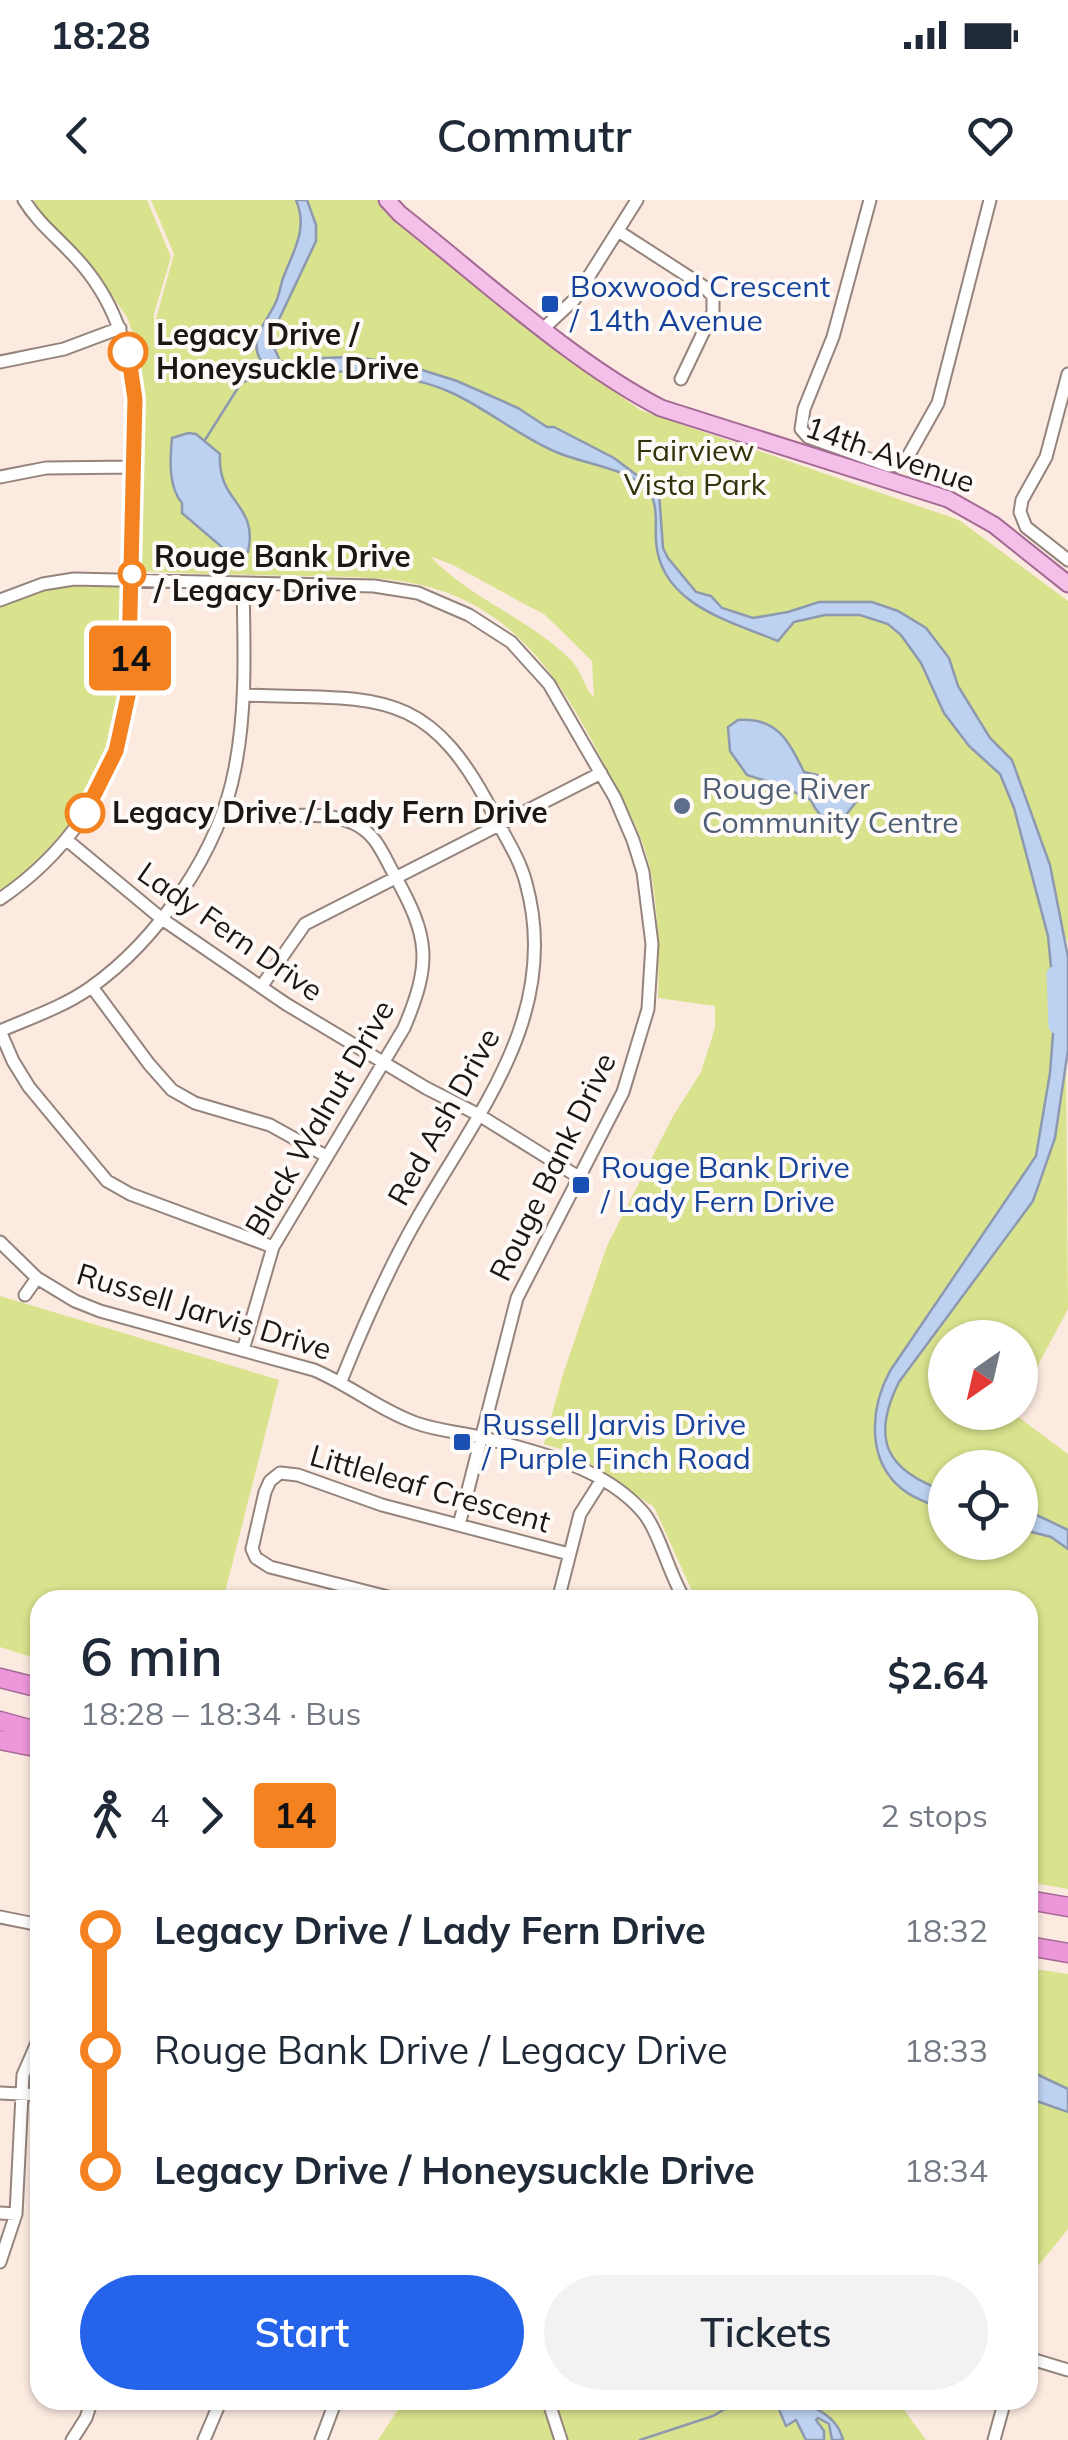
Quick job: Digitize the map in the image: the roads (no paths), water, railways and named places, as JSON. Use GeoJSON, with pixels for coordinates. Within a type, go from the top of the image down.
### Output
{"type":"FeatureCollection","features":[{"type":"Feature","properties":{"kind":"highway"},"geometry":{"type":"LineString","coordinates":[[0,1678],[30,1686]]}},
{"type":"Feature","properties":{"kind":"highway"},"geometry":{"type":"LineString","coordinates":[[0,1721],[30,1729]]}},
{"type":"Feature","properties":{"kind":"highway"},"geometry":{"type":"LineString","coordinates":[[0,1740],[30,1746]]}},
{"type":"Feature","properties":{"kind":"highway"},"geometry":{"type":"LineString","coordinates":[[1038,1902],[1068,1906]]}},
{"type":"Feature","properties":{"kind":"highway"},"geometry":{"type":"LineString","coordinates":[[1038,1948],[1068,1953]]}},
{"type":"Feature","properties":{"kind":"main road","name":"14th Avenue"},"geometry":{"type":"LineString","coordinates":[[388,200],[400,214],[544,328],[616,382],[662,408],[948,499],[975,512],[1068,584]]}},
{"type":"Feature","properties":{"kind":"street"},"geometry":{"type":"LineString","coordinates":[[0,898],[34,874],[68,841],[102,784],[125,720],[132,580],[135,399],[130,358],[120,328],[94,280],[24,200]]}},
{"type":"Feature","properties":{"kind":"street"},"geometry":{"type":"LineString","coordinates":[[544,328],[574,300],[637,200]]}},
{"type":"Feature","properties":{"kind":"street"},"geometry":{"type":"LineString","coordinates":[[870,200],[833,337],[804,409],[801,429],[808,436],[889,466],[899,466],[938,403],[990,200]]}},
{"type":"Feature","properties":{"kind":"street"},"geometry":{"type":"LineString","coordinates":[[618,231],[714,296],[712,312],[680,380]]}},
{"type":"Feature","properties":{"kind":"street"},"geometry":{"type":"LineString","coordinates":[[0,362],[64,348],[120,328]]}},
{"type":"Feature","properties":{"kind":"street"},"geometry":{"type":"LineString","coordinates":[[1068,374],[1046,457],[1022,500],[1020,512],[1026,527],[1068,560]]}},
{"type":"Feature","properties":{"kind":"street"},"geometry":{"type":"LineString","coordinates":[[0,477],[46,468],[133,468]]}},
{"type":"Feature","properties":{"kind":"street","name":"Rouge Bank Drive"},"geometry":{"type":"LineString","coordinates":[[0,600],[58,581],[392,588],[418,593],[498,632],[538,669],[601,773],[638,854],[652,944],[648,1009],[622,1092],[517,1298],[459,1525]]}},
{"type":"Feature","properties":{"kind":"street"},"geometry":{"type":"LineString","coordinates":[[243,584],[244,694],[235,772],[224,809],[183,891],[162,918],[92,987],[0,1031],[29,1087],[107,1180],[130,1194],[273,1246]]}},
{"type":"Feature","properties":{"kind":"street","name":"Red Ash Drive"},"geometry":{"type":"LineString","coordinates":[[244,694],[374,701],[421,719],[448,740],[464,760],[499,825],[527,885],[534,924],[534,962],[518,1039],[417,1218],[341,1381]]}},
{"type":"Feature","properties":{"kind":"street"},"geometry":{"type":"LineString","coordinates":[[261,987],[305,924],[601,773]]}},
{"type":"Feature","properties":{"kind":"street","name":"Black Walnut Drive"},"geometry":{"type":"LineString","coordinates":[[224,809],[255,815],[328,816],[356,824],[378,842],[412,906],[424,949],[418,995],[404,1028],[273,1246],[244,1350]]}},
{"type":"Feature","properties":{"kind":"street","name":"Lady Fern Drive"},"geometry":{"type":"LineString","coordinates":[[68,841],[162,918],[261,987],[577,1176]]}},
{"type":"Feature","properties":{"kind":"street"},"geometry":{"type":"LineString","coordinates":[[92,987],[172,1090],[194,1103],[270,1125],[326,1156]]}},
{"type":"Feature","properties":{"kind":"street","name":"Russell Jarvis Drive"},"geometry":{"type":"LineString","coordinates":[[0,1242],[56,1292],[100,1311],[341,1381],[411,1422],[575,1464],[627,1496],[652,1523],[655,1538],[680,1590]]}},
{"type":"Feature","properties":{"kind":"street"},"geometry":{"type":"LineString","coordinates":[[25,1295],[37,1278]]}},
{"type":"Feature","properties":{"kind":"street","name":"Littleleaf Crescent"},"geometry":{"type":"LineString","coordinates":[[361,1590],[270,1567],[256,1558],[252,1549],[270,1482],[280,1474],[298,1475],[382,1505],[568,1554]]}},
{"type":"Feature","properties":{"kind":"street"},"geometry":{"type":"LineString","coordinates":[[560,1590],[580,1514],[600,1481]]}},
{"type":"Feature","properties":{"kind":"street"},"geometry":{"type":"LineString","coordinates":[[0,1918],[30,1923]]}},
{"type":"Feature","properties":{"kind":"street"},"geometry":{"type":"LineString","coordinates":[[0,2262],[16,2214],[22,2094],[30,2054]]}},
{"type":"Feature","properties":{"kind":"street"},"geometry":{"type":"LineString","coordinates":[[0,2094],[30,2094]]}},
{"type":"Feature","properties":{"kind":"street"},"geometry":{"type":"LineString","coordinates":[[0,2213],[16,2214]]}},
{"type":"Feature","properties":{"kind":"street"},"geometry":{"type":"LineString","coordinates":[[1038,2361],[1068,2370]]}},
{"type":"Feature","properties":{"kind":"street"},"geometry":{"type":"LineString","coordinates":[[72,2440],[89,2410]]}},
{"type":"Feature","properties":{"kind":"street"},"geometry":{"type":"LineString","coordinates":[[204,2440],[216,2410]]}},
{"type":"Feature","properties":{"kind":"street"},"geometry":{"type":"LineString","coordinates":[[321,2440],[332,2410]]}},
{"type":"Feature","properties":{"kind":"street"},"geometry":{"type":"LineString","coordinates":[[551,2410],[561,2440]]}},
{"type":"Feature","properties":{"kind":"street"},"geometry":{"type":"LineString","coordinates":[[994,2440],[1002,2410]]}},
{"type":"Feature","properties":{"kind":"water"},"geometry":{"type":"Polygon","coordinates":[[[296,200],[307,200],[316,225],[316,241],[274,330],[272,343],[280,361],[301,364],[322,358],[355,357],[403,364],[457,381],[518,408],[547,427],[614,458],[659,492],[663,548],[668,558],[696,592],[711,596],[722,608],[753,618],[819,602],[872,602],[898,611],[926,628],[949,658],[958,686],[990,738],[1012,760],[1050,865],[1068,957],[1068,1050],[1055,1138],[1033,1201],[945,1320],[928,1320],[928,1343],[899,1382],[890,1403],[886,1421],[889,1451],[909,1474],[928,1484],[928,1503],[902,1489],[882,1464],[875,1433],[878,1401],[890,1371],[1036,1156],[1050,1073],[1055,1008],[1048,936],[1014,808],[1000,774],[969,746],[944,713],[921,663],[888,624],[860,615],[825,615],[794,622],[778,641],[719,617],[683,595],[660,563],[651,494],[629,476],[556,452],[433,386],[362,373],[308,371],[302,378],[269,369],[259,356],[257,338],[276,301],[298,241],[300,211],[296,200]]]}},
{"type":"Feature","properties":{"kind":"water"},"geometry":{"type":"Polygon","coordinates":[[[196,434],[220,454],[225,484],[248,523],[248,552],[231,555],[182,513],[172,481],[171,446],[172,438],[196,434]]]}},
{"type":"Feature","properties":{"kind":"water"},"geometry":{"type":"Polygon","coordinates":[[[738,720],[773,727],[787,742],[804,772],[817,775],[856,802],[846,815],[846,824],[834,826],[822,817],[811,800],[747,775],[730,751],[728,727],[738,720]]]}},
{"type":"Feature","properties":{"kind":"water"},"geometry":{"type":"Polygon","coordinates":[[[1038,1516],[1068,1530],[1068,1549],[1038,1534],[1038,1516]]]}},
{"type":"Feature","properties":{"kind":"water"},"geometry":{"type":"Polygon","coordinates":[[[1038,2075],[1068,2089],[1068,2112],[1038,2102],[1038,2075]]]}},
{"type":"Feature","properties":{"kind":"water"},"geometry":{"type":"Polygon","coordinates":[[[779,2410],[818,2410],[833,2422],[843,2440],[832,2440],[829,2424],[818,2418],[824,2440],[806,2440],[796,2420],[786,2426],[779,2410]]]}},
{"type":"Feature","properties":{"kind":"waterway"},"geometry":{"type":"LineString","coordinates":[[205,440],[241,383],[267,370]]}},
{"type":"Feature","properties":{"kind":"waterway"},"geometry":{"type":"LineString","coordinates":[[1054,974],[1056,1026]]}},
{"type":"Feature","properties":{"kind":"waterway"},"geometry":{"type":"LineString","coordinates":[[640,2440],[723,2410]]}},
{"type":"Feature","properties":{"kind":"place","name":"Boxwood Crescent / 14th Avenue"},"geometry":{"type":"Point","coordinates":[550,304]}},
{"type":"Feature","properties":{"kind":"place","name":"Legacy Drive / Honeysuckle Drive"},"geometry":{"type":"Point","coordinates":[128,352]}},
{"type":"Feature","properties":{"kind":"place","name":"Rouge Bank Drive / Legacy Drive"},"geometry":{"type":"Point","coordinates":[132,574]}},
{"type":"Feature","properties":{"kind":"place","name":"Rouge River Community Centre"},"geometry":{"type":"Point","coordinates":[682,806]}},
{"type":"Feature","properties":{"kind":"place","name":"Legacy Drive / Lady Fern Drive"},"geometry":{"type":"Point","coordinates":[85,813]}},
{"type":"Feature","properties":{"kind":"place","name":"Rouge Bank Drive / Lady Fern Drive"},"geometry":{"type":"Point","coordinates":[581,1185]}},
{"type":"Feature","properties":{"kind":"place","name":"Russell Jarvis Drive / Purple Finch Road"},"geometry":{"type":"Point","coordinates":[462,1442]}},
{"type":"Feature","properties":{"kind":"park label","name":"Fairview Vista Park"},"geometry":{"type":"Point","coordinates":[695,468]}}]}
